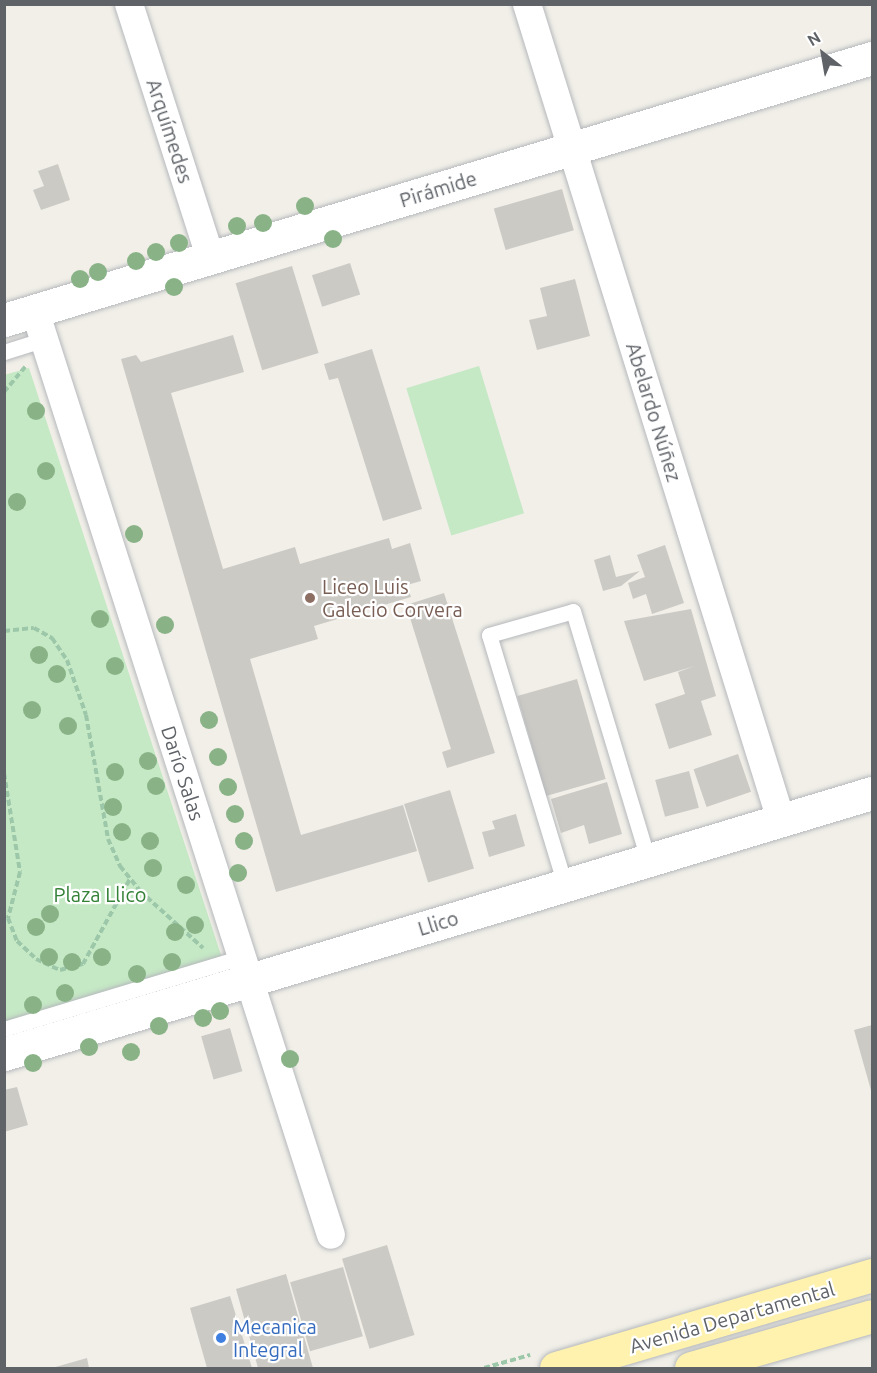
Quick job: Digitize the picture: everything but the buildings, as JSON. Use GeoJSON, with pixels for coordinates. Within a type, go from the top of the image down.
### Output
{"type":"FeatureCollection","features":[{"type":"Feature","properties":{"kind":"main road","name":"Avenida Departamental"},"geometry":{"type":"LineString","coordinates":[[556,1368],[873,1275]]}},
{"type":"Feature","properties":{"kind":"main road","name":"Avenida Departamental"},"geometry":{"type":"LineString","coordinates":[[691,1368],[873,1316]]}},
{"type":"Feature","properties":{"kind":"street","name":"Arquímedes"},"geometry":{"type":"LineString","coordinates":[[129,4],[210,257]]}},
{"type":"Feature","properties":{"kind":"street","name":"Abelardo Núñez"},"geometry":{"type":"LineString","coordinates":[[527,4],[781,820]]}},
{"type":"Feature","properties":{"kind":"street","name":"Pirámide"},"geometry":{"type":"LineString","coordinates":[[28,323],[210,257],[873,58]]}},
{"type":"Feature","properties":{"kind":"street","name":"Darío Salas"},"geometry":{"type":"LineString","coordinates":[[28,323],[246,969],[331,1235]]}},
{"type":"Feature","properties":{"kind":"street","name":"Llico"},"geometry":{"type":"LineString","coordinates":[[4,1054],[246,969],[565,885],[873,793]]}},
{"type":"Feature","properties":{"kind":"lane","name":"Pirámide"},"geometry":{"type":"LineString","coordinates":[[4,352],[28,323]]}},
{"type":"Feature","properties":{"kind":"lane"},"geometry":{"type":"LineString","coordinates":[[565,885],[489,636],[573,611],[648,860]]}},
{"type":"Feature","properties":{"kind":"lane"},"geometry":{"type":"LineString","coordinates":[[4,1029],[246,969]]}},
{"type":"Feature","properties":{"kind":"path"},"geometry":{"type":"LineString","coordinates":[[4,392],[30,363]]}},
{"type":"Feature","properties":{"kind":"path"},"geometry":{"type":"LineString","coordinates":[[4,631],[34,628],[52,638],[67,660],[95,750],[108,839],[130,879],[205,950]]}},
{"type":"Feature","properties":{"kind":"path"},"geometry":{"type":"LineString","coordinates":[[4,773],[20,872],[8,918],[17,941],[36,959],[60,970],[83,964],[130,879]]}},
{"type":"Feature","properties":{"kind":"green space"},"geometry":{"type":"Polygon","coordinates":[[[479,366],[524,513],[451,535],[406,388],[479,366]]]}},
{"type":"Feature","properties":{"kind":"green space","name":"Plaza Llico"},"geometry":{"type":"Polygon","coordinates":[[[29,368],[222,958],[5,1025],[4,375],[29,368]]]}},
{"type":"Feature","properties":{"kind":"place","name":"Liceo Luis Galecio Corvera"},"geometry":{"type":"Point","coordinates":[310,598]}},
{"type":"Feature","properties":{"kind":"place","name":"Mecanica Integral"},"geometry":{"type":"Point","coordinates":[221,1338]}}]}
